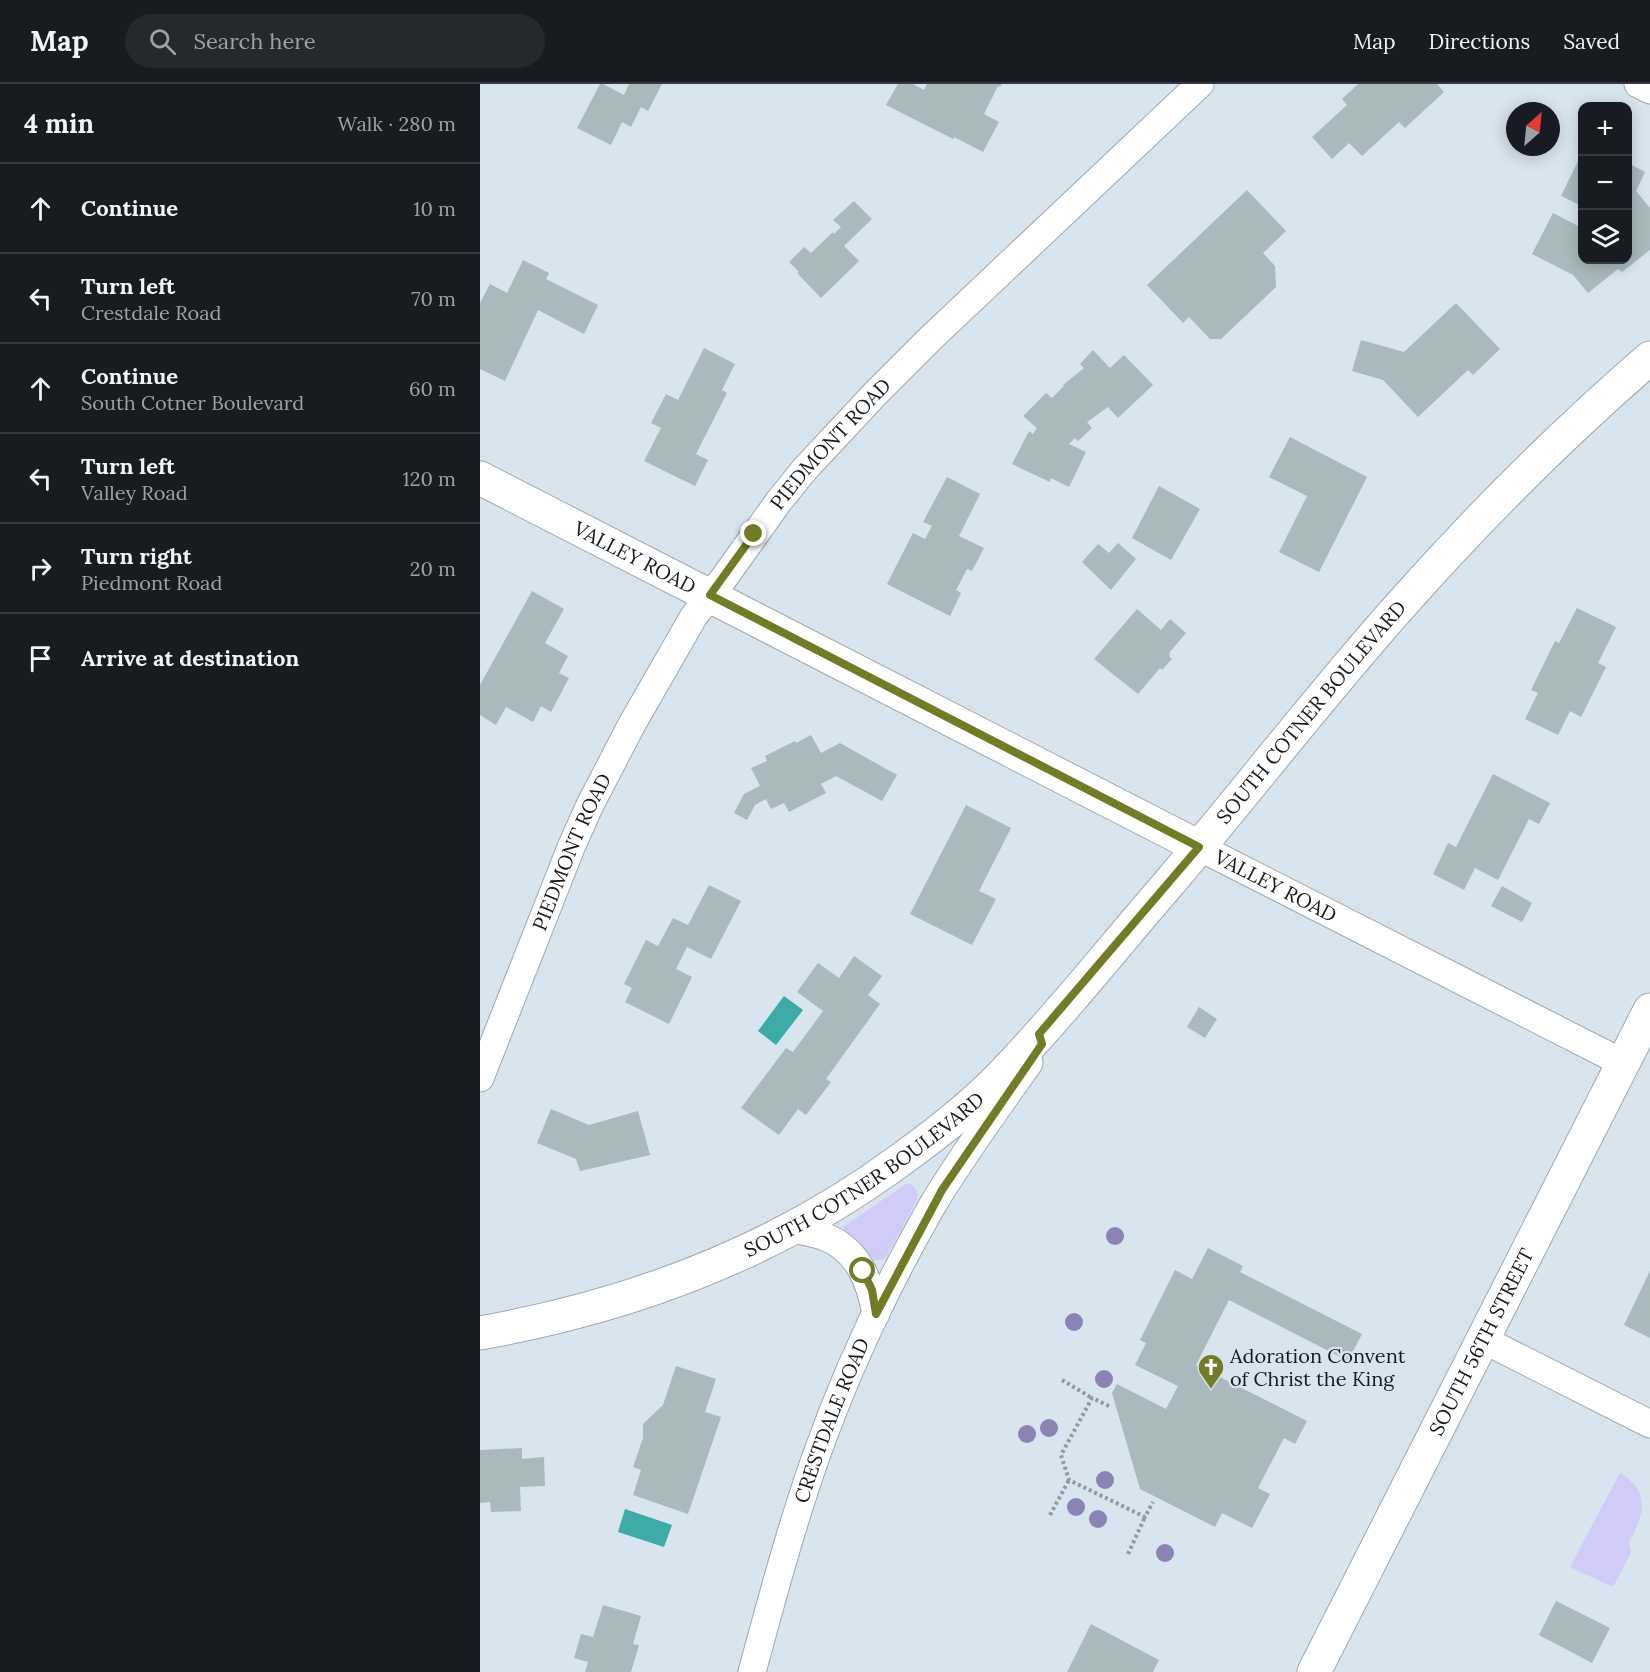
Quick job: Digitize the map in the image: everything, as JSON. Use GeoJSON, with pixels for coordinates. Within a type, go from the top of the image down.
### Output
{"type":"FeatureCollection","features":[{"type":"Feature","properties":{"kind":"main road","name":"SOUTH COTNER BOULEVARD"},"geometry":{"type":"LineString","coordinates":[[480,1333],[553,1319],[639,1294],[723,1262],[791,1228],[872,1181],[987,1090],[1039,1034],[1199,847],[1353,661],[1444,558],[1491,507],[1555,444],[1650,358]]}},
{"type":"Feature","properties":{"kind":"main road","name":"VALLEY ROAD"},"geometry":{"type":"LineString","coordinates":[[480,478],[1199,847]]}},
{"type":"Feature","properties":{"kind":"main road","name":"SOUTH 56TH STREET"},"geometry":{"type":"LineString","coordinates":[[1314,1672],[1650,1010]]}},
{"type":"Feature","properties":{"kind":"street","name":"PIEDMONT ROAD"},"geometry":{"type":"LineString","coordinates":[[480,1078],[590,805],[632,724],[694,616],[785,493],[867,403],[932,337],[1200,84]]}},
{"type":"Feature","properties":{"kind":"street"},"geometry":{"type":"LineString","coordinates":[[1638,84],[1650,90]]}},
{"type":"Feature","properties":{"kind":"street","name":"VALLEY ROAD"},"geometry":{"type":"LineString","coordinates":[[1199,847],[1623,1063]]}},
{"type":"Feature","properties":{"kind":"street","name":"CRESTDALE ROAD"},"geometry":{"type":"LineString","coordinates":[[752,1672],[792,1528],[814,1462],[832,1412],[876,1314],[942,1190],[1042,1044],[1039,1034]]}},
{"type":"Feature","properties":{"kind":"street"},"geometry":{"type":"LineString","coordinates":[[791,1228],[824,1236],[851,1255],[863,1271],[872,1290],[876,1314]]}},
{"type":"Feature","properties":{"kind":"street"},"geometry":{"type":"LineString","coordinates":[[1482,1339],[1650,1424]]}},
{"type":"Feature","properties":{"kind":"path"},"geometry":{"type":"LineString","coordinates":[[1062,1380],[1109,1406]]}},
{"type":"Feature","properties":{"kind":"path"},"geometry":{"type":"LineString","coordinates":[[1050,1515],[1069,1480],[1061,1455],[1092,1398]]}},
{"type":"Feature","properties":{"kind":"path"},"geometry":{"type":"LineString","coordinates":[[1069,1480],[1146,1517]]}},
{"type":"Feature","properties":{"kind":"path"},"geometry":{"type":"LineString","coordinates":[[1128,1554],[1153,1502]]}},
{"type":"Feature","properties":{"kind":"shaded area"},"geometry":{"type":"Polygon","coordinates":[[[784,996],[803,1010],[776,1045],[758,1031],[784,996]]]}},
{"type":"Feature","properties":{"kind":"shaded area"},"geometry":{"type":"Polygon","coordinates":[[[906,1184],[911,1184],[917,1191],[917,1200],[886,1257],[882,1260],[874,1260],[847,1234],[843,1227],[906,1184]]]}},
{"type":"Feature","properties":{"kind":"shaded area"},"geometry":{"type":"Polygon","coordinates":[[[1620,1473],[1636,1487],[1642,1504],[1639,1522],[1629,1542],[1631,1553],[1613,1587],[1570,1567],[1620,1473]]]}},
{"type":"Feature","properties":{"kind":"shaded area"},"geometry":{"type":"Polygon","coordinates":[[[625,1509],[672,1525],[664,1547],[618,1532],[625,1509]]]}},
{"type":"Feature","properties":{"kind":"building"},"geometry":{"type":"Polygon","coordinates":[[[600,84],[624,95],[629,84],[662,84],[648,111],[641,107],[631,127],[622,122],[611,145],[577,128],[600,84]]]}},
{"type":"Feature","properties":{"kind":"building"},"geometry":{"type":"Polygon","coordinates":[[[898,84],[913,84],[924,90],[927,84],[1002,84],[998,86],[984,114],[999,122],[983,152],[886,105],[898,84]]]}},
{"type":"Feature","properties":{"kind":"building"},"geometry":{"type":"Polygon","coordinates":[[[1358,84],[1437,84],[1444,92],[1405,128],[1399,122],[1362,156],[1349,143],[1332,159],[1312,137],[1347,105],[1342,99],[1358,84]]]}},
{"type":"Feature","properties":{"kind":"building"},"geometry":{"type":"Polygon","coordinates":[[[1578,161],[1578,204],[1561,196],[1578,161]]]}},
{"type":"Feature","properties":{"kind":"building"},"geometry":{"type":"Polygon","coordinates":[[[1632,165],[1645,172],[1636,191],[1650,208],[1650,250],[1622,272],[1618,269],[1588,293],[1573,275],[1532,254],[1553,213],[1578,226],[1578,264],[1632,264],[1632,165]]]}},
{"type":"Feature","properties":{"kind":"building"},"geometry":{"type":"Polygon","coordinates":[[[1247,190],[1286,231],[1263,253],[1275,266],[1276,287],[1221,339],[1210,339],[1189,317],[1183,323],[1147,285],[1247,190]]]}},
{"type":"Feature","properties":{"kind":"building"},"geometry":{"type":"Polygon","coordinates":[[[854,201],[872,219],[844,246],[859,261],[821,298],[789,262],[804,247],[811,253],[833,232],[834,234],[841,227],[833,220],[854,201]]]}},
{"type":"Feature","properties":{"kind":"building"},"geometry":{"type":"Polygon","coordinates":[[[523,260],[549,273],[546,279],[598,305],[584,334],[538,310],[505,381],[480,369],[480,303],[490,284],[507,293],[523,260]]]}},
{"type":"Feature","properties":{"kind":"building"},"geometry":{"type":"Polygon","coordinates":[[[1456,303],[1500,349],[1473,375],[1468,370],[1418,417],[1383,380],[1352,371],[1361,340],[1404,352],[1456,303]]]}},
{"type":"Feature","properties":{"kind":"building"},"geometry":{"type":"Polygon","coordinates":[[[704,348],[735,364],[722,390],[727,393],[696,454],[708,460],[695,486],[644,461],[661,428],[651,423],[666,394],[678,400],[704,348]]]}},
{"type":"Feature","properties":{"kind":"building"},"geometry":{"type":"Polygon","coordinates":[[[1093,350],[1110,368],[1124,355],[1153,385],[1118,418],[1108,407],[1087,422],[1092,428],[1078,441],[1075,438],[1069,444],[1086,452],[1069,487],[1051,478],[1050,482],[1012,464],[1029,431],[1033,434],[1037,428],[1023,416],[1046,393],[1052,398],[1063,385],[1084,368],[1080,364],[1093,350]]]}},
{"type":"Feature","properties":{"kind":"building"},"geometry":{"type":"Polygon","coordinates":[[[1290,437],[1367,477],[1319,572],[1279,552],[1307,496],[1269,477],[1290,437]]]}},
{"type":"Feature","properties":{"kind":"building"},"geometry":{"type":"Polygon","coordinates":[[[947,477],[980,494],[959,536],[984,548],[972,571],[967,569],[956,590],[961,593],[950,616],[887,584],[913,533],[925,539],[932,526],[923,522],[947,477]]]}},
{"type":"Feature","properties":{"kind":"building"},"geometry":{"type":"Polygon","coordinates":[[[1159,486],[1200,509],[1171,560],[1132,538],[1159,486]]]}},
{"type":"Feature","properties":{"kind":"building"},"geometry":{"type":"Polygon","coordinates":[[[1118,543],[1136,559],[1111,590],[1082,562],[1098,544],[1109,553],[1118,543]]]}},
{"type":"Feature","properties":{"kind":"building"},"geometry":{"type":"Polygon","coordinates":[[[532,591],[564,609],[545,643],[568,656],[559,673],[569,678],[551,712],[541,706],[533,722],[506,707],[496,725],[480,715],[480,685],[532,591]]]}},
{"type":"Feature","properties":{"kind":"building"},"geometry":{"type":"Polygon","coordinates":[[[1577,608],[1616,627],[1598,663],[1606,667],[1581,717],[1570,711],[1558,735],[1525,719],[1538,693],[1531,690],[1555,641],[1559,643],[1577,608]]]}},
{"type":"Feature","properties":{"kind":"building"},"geometry":{"type":"Polygon","coordinates":[[[1137,609],[1161,630],[1170,619],[1186,633],[1169,653],[1172,659],[1162,670],[1160,668],[1138,694],[1094,659],[1137,609]]]}},
{"type":"Feature","properties":{"kind":"building"},"geometry":{"type":"Polygon","coordinates":[[[811,735],[821,753],[840,743],[897,775],[882,801],[836,776],[821,784],[826,793],[789,812],[784,803],[771,809],[766,799],[755,805],[747,820],[734,813],[744,794],[760,786],[751,768],[767,761],[765,756],[811,735]]]}},
{"type":"Feature","properties":{"kind":"building"},"geometry":{"type":"Polygon","coordinates":[[[1493,774],[1550,803],[1539,824],[1529,819],[1498,880],[1475,868],[1464,890],[1433,874],[1448,843],[1456,847],[1493,774]]]}},
{"type":"Feature","properties":{"kind":"building"},"geometry":{"type":"Polygon","coordinates":[[[966,805],[1011,828],[979,891],[996,899],[972,945],[910,914],[966,805]]]}},
{"type":"Feature","properties":{"kind":"building"},"geometry":{"type":"Polygon","coordinates":[[[709,885],[741,901],[711,959],[687,947],[676,969],[692,977],[669,1024],[625,1002],[632,988],[624,984],[646,940],[658,946],[673,918],[688,925],[709,885]]]}},
{"type":"Feature","properties":{"kind":"building"},"geometry":{"type":"Polygon","coordinates":[[[1502,886],[1532,903],[1522,922],[1491,906],[1502,886]]]}},
{"type":"Feature","properties":{"kind":"building"},"geometry":{"type":"Polygon","coordinates":[[[854,956],[882,976],[868,995],[880,1004],[826,1079],[831,1082],[806,1115],[798,1109],[779,1135],[741,1108],[786,1048],[793,1052],[823,1011],[797,992],[818,963],[839,978],[854,956]]]}},
{"type":"Feature","properties":{"kind":"building"},"geometry":{"type":"Polygon","coordinates":[[[1199,1007],[1217,1019],[1205,1038],[1187,1027],[1199,1007]]]}},
{"type":"Feature","properties":{"kind":"building"},"geometry":{"type":"Polygon","coordinates":[[[551,1109],[589,1125],[638,1111],[650,1155],[580,1171],[576,1159],[537,1143],[551,1109]]]}},
{"type":"Feature","properties":{"kind":"building","name":"Adoration Convent of Christ the King"},"geometry":{"type":"Polygon","coordinates":[[[1208,1248],[1243,1266],[1240,1272],[1362,1334],[1348,1361],[1229,1300],[1196,1365],[1307,1421],[1295,1444],[1284,1438],[1258,1488],[1270,1494],[1252,1528],[1222,1513],[1215,1527],[1140,1489],[1112,1393],[1117,1384],[1166,1409],[1178,1386],[1135,1365],[1146,1343],[1140,1340],[1175,1270],[1192,1279],[1208,1248]]]}},
{"type":"Feature","properties":{"kind":"building"},"geometry":{"type":"Polygon","coordinates":[[[1650,1271],[1650,1338],[1624,1325],[1650,1271]]]}},
{"type":"Feature","properties":{"kind":"building"},"geometry":{"type":"Polygon","coordinates":[[[676,1366],[716,1379],[705,1412],[721,1417],[688,1514],[633,1495],[641,1470],[633,1467],[643,1438],[643,1424],[663,1405],[676,1366]]]}},
{"type":"Feature","properties":{"kind":"building"},"geometry":{"type":"Polygon","coordinates":[[[522,1448],[522,1459],[544,1457],[545,1486],[520,1487],[521,1511],[491,1512],[490,1502],[480,1503],[480,1450],[522,1448]]]}},
{"type":"Feature","properties":{"kind":"building"},"geometry":{"type":"Polygon","coordinates":[[[1556,1601],[1610,1628],[1592,1663],[1539,1635],[1556,1601]]]}},
{"type":"Feature","properties":{"kind":"building"},"geometry":{"type":"Polygon","coordinates":[[[603,1605],[641,1616],[633,1644],[639,1645],[631,1672],[585,1672],[588,1662],[574,1658],[581,1634],[593,1637],[603,1605]]]}},
{"type":"Feature","properties":{"kind":"building"},"geometry":{"type":"Polygon","coordinates":[[[1091,1624],[1159,1660],[1153,1672],[1067,1672],[1091,1624]]]}},
{"type":"Feature","properties":{"kind":"place","name":"Adoration Convent of Christ the King"},"geometry":{"type":"Point","coordinates":[1211,1390]}},
{"type":"Feature","properties":{"kind":"route"},"geometry":{"type":"LineString","coordinates":[[754,534],[710,595],[1199,847],[1039,1034],[1042,1044],[942,1190],[876,1314],[872,1290],[863,1271]]}}]}
